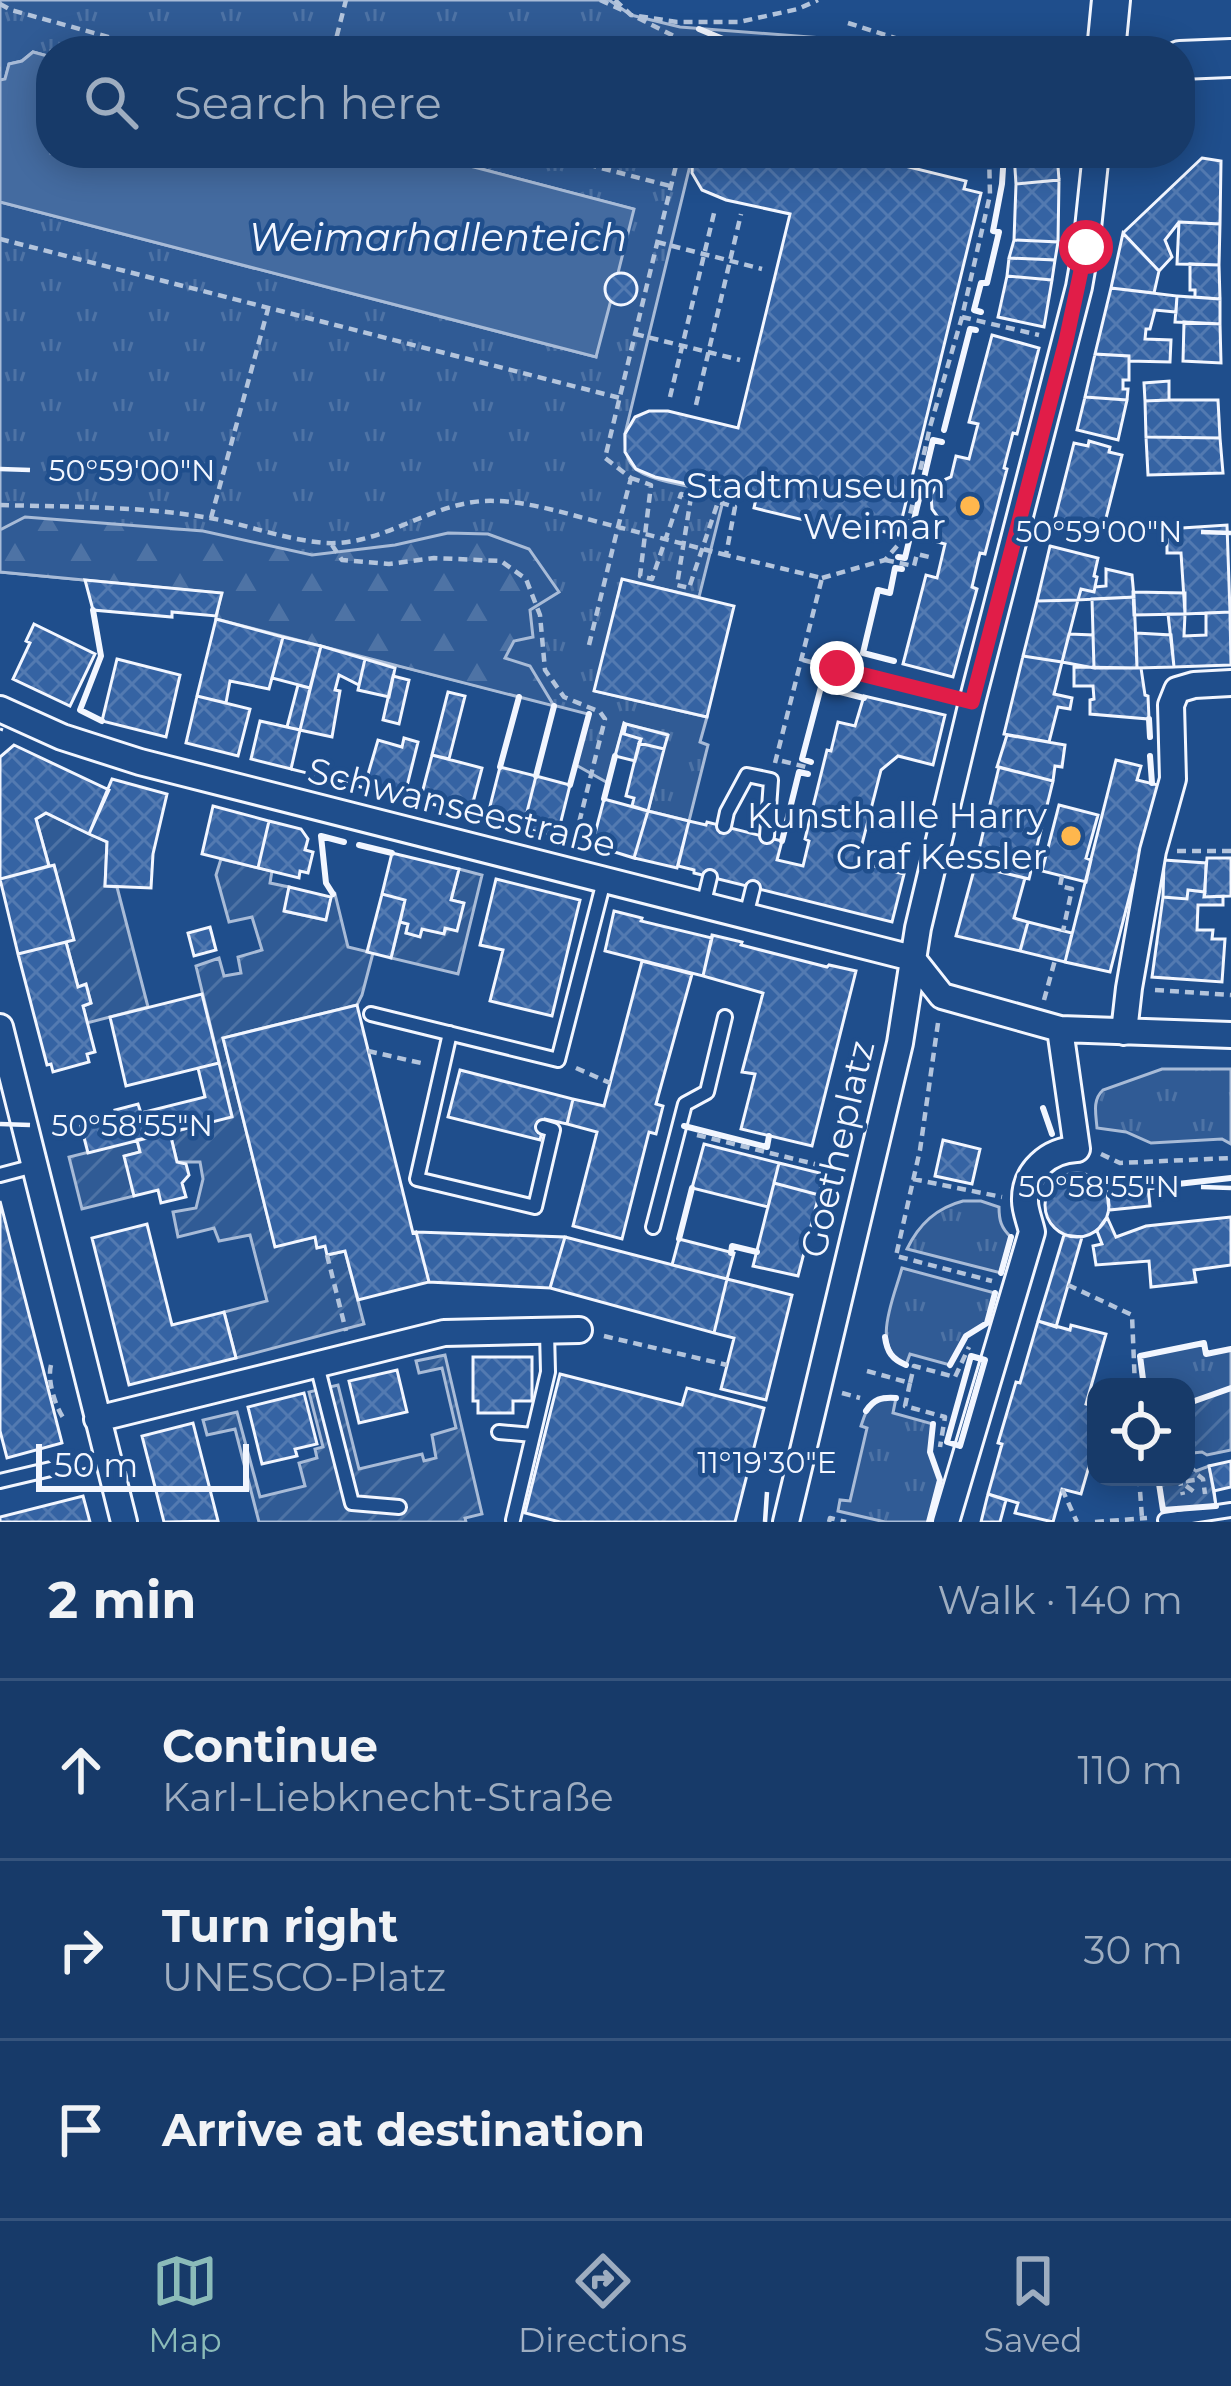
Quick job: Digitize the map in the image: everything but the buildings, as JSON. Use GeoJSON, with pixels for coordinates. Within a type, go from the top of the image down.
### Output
{"type":"FeatureCollection","features":[{"type":"Feature","properties":{"kind":"street"},"geometry":{"type":"LineString","coordinates":[[1108,36],[1112,0]]}},
{"type":"Feature","properties":{"kind":"street"},"geometry":{"type":"LineString","coordinates":[[1195,59],[1231,58]]}},
{"type":"Feature","properties":{"kind":"street","name":"Goetheplatz"},"geometry":{"type":"LineString","coordinates":[[786,1522],[900,1043],[912,958],[972,702],[1066,341],[1086,247],[1094,168]]}},
{"type":"Feature","properties":{"kind":"street"},"geometry":{"type":"LineString","coordinates":[[1124,1032],[1141,989],[1153,851],[1173,779],[1171,705],[1177,691],[1231,683]]}},
{"type":"Feature","properties":{"kind":"street","name":"Schwanseestraße"},"geometry":{"type":"LineString","coordinates":[[0,709],[101,751],[912,958]]}},
{"type":"Feature","properties":{"kind":"street"},"geometry":{"type":"LineString","coordinates":[[912,958],[942,996],[1049,1026],[1231,1035]]}},
{"type":"Feature","properties":{"kind":"street"},"geometry":{"type":"LineString","coordinates":[[946,1522],[1032,1232],[1025,1202],[1033,1172],[1052,1154],[1077,1149],[1049,1026]]}},
{"type":"Feature","properties":{"kind":"street"},"geometry":{"type":"LineString","coordinates":[[0,1027],[124,1522]]}},
{"type":"Feature","properties":{"kind":"street"},"geometry":{"type":"LineString","coordinates":[[97,1419],[444,1333],[580,1330]]}},
{"type":"Feature","properties":{"kind":"lane"},"geometry":{"type":"LineString","coordinates":[[724,826],[747,775],[770,781],[767,836]]}},
{"type":"Feature","properties":{"kind":"lane"},"geometry":{"type":"LineString","coordinates":[[703,907],[710,877]]}},
{"type":"Feature","properties":{"kind":"lane"},"geometry":{"type":"LineString","coordinates":[[371,1014],[559,1060],[604,881]]}},
{"type":"Feature","properties":{"kind":"lane"},"geometry":{"type":"LineString","coordinates":[[746,917],[753,888]]}},
{"type":"Feature","properties":{"kind":"lane"},"geometry":{"type":"LineString","coordinates":[[653,1227],[685,1104],[706,1092],[725,1017]]}},
{"type":"Feature","properties":{"kind":"lane"},"geometry":{"type":"LineString","coordinates":[[450,1033],[417,1179],[535,1208],[553,1130],[543,1127]]}},
{"type":"Feature","properties":{"kind":"lane"},"geometry":{"type":"LineString","coordinates":[[435,1099],[452,1103]]}},
{"type":"Feature","properties":{"kind":"lane"},"geometry":{"type":"LineString","coordinates":[[0,1175],[35,1166]]}},
{"type":"Feature","properties":{"kind":"lane"},"geometry":{"type":"LineString","coordinates":[[513,1520],[548,1372],[547,1330]]}},
{"type":"Feature","properties":{"kind":"lane"},"geometry":{"type":"LineString","coordinates":[[317,1364],[352,1502],[399,1507]]}},
{"type":"Feature","properties":{"kind":"lane"},"geometry":{"type":"LineString","coordinates":[[499,1432],[532,1435]]}},
{"type":"Feature","properties":{"kind":"lane"},"geometry":{"type":"LineString","coordinates":[[0,1481],[106,1456]]}},
{"type":"Feature","properties":{"kind":"lane"},"geometry":{"type":"LineString","coordinates":[[1165,1520],[1231,1510]]}},
{"type":"Feature","properties":{"kind":"path"},"geometry":{"type":"LineString","coordinates":[[337,36],[346,0]]}},
{"type":"Feature","properties":{"kind":"path"},"geometry":{"type":"LineString","coordinates":[[600,0],[674,36]]}},
{"type":"Feature","properties":{"kind":"path"},"geometry":{"type":"LineString","coordinates":[[615,0],[631,15],[677,22],[739,22],[818,0]]}},
{"type":"Feature","properties":{"kind":"path"},"geometry":{"type":"LineString","coordinates":[[0,8],[105,36]]}},
{"type":"Feature","properties":{"kind":"path"},"geometry":{"type":"LineString","coordinates":[[848,23],[890,36]]}},
{"type":"Feature","properties":{"kind":"path"},"geometry":{"type":"LineString","coordinates":[[603,168],[670,185]]}},
{"type":"Feature","properties":{"kind":"path"},"geometry":{"type":"LineString","coordinates":[[675,168],[605,458],[631,478],[650,485],[640,577],[652,579],[681,494],[691,496],[677,585],[689,587],[718,502],[735,507],[725,554]]}},
{"type":"Feature","properties":{"kind":"path"},"geometry":{"type":"LineString","coordinates":[[885,560],[904,536],[962,317],[990,195],[989,168]]}},
{"type":"Feature","properties":{"kind":"path"},"geometry":{"type":"LineString","coordinates":[[670,397],[715,208]]}},
{"type":"Feature","properties":{"kind":"path"},"geometry":{"type":"LineString","coordinates":[[695,405],[741,214]]}},
{"type":"Feature","properties":{"kind":"path"},"geometry":{"type":"LineString","coordinates":[[0,239],[620,398]]}},
{"type":"Feature","properties":{"kind":"path"},"geometry":{"type":"LineString","coordinates":[[657,242],[762,268]]}},
{"type":"Feature","properties":{"kind":"path"},"geometry":{"type":"LineString","coordinates":[[211,518],[268,309]]}},
{"type":"Feature","properties":{"kind":"path"},"geometry":{"type":"LineString","coordinates":[[962,317],[1066,341]]}},
{"type":"Feature","properties":{"kind":"path"},"geometry":{"type":"LineString","coordinates":[[634,334],[740,360]]}},
{"type":"Feature","properties":{"kind":"path"},"geometry":{"type":"LineString","coordinates":[[589,644],[631,478]]}},
{"type":"Feature","properties":{"kind":"path"},"geometry":{"type":"LineString","coordinates":[[0,505],[123,508],[211,518],[282,537],[331,543],[385,533],[429,514],[483,501],[526,506],[822,578],[885,560],[914,566],[917,554],[933,558]]}},
{"type":"Feature","properties":{"kind":"path"},"geometry":{"type":"LineString","coordinates":[[331,543],[342,560],[389,564],[434,558],[501,561],[526,579],[540,615],[545,670],[564,697],[600,712],[605,719],[567,872]]}},
{"type":"Feature","properties":{"kind":"path"},"geometry":{"type":"LineString","coordinates":[[770,781],[822,578]]}},
{"type":"Feature","properties":{"kind":"path"},"geometry":{"type":"LineString","coordinates":[[802,660],[972,702]]}},
{"type":"Feature","properties":{"kind":"path"},"geometry":{"type":"LineString","coordinates":[[776,759],[810,768]]}},
{"type":"Feature","properties":{"kind":"path"},"geometry":{"type":"LineString","coordinates":[[1153,851],[1231,851]]}},
{"type":"Feature","properties":{"kind":"path"},"geometry":{"type":"LineString","coordinates":[[1062,876],[1060,886],[1072,889],[1063,931]]}},
{"type":"Feature","properties":{"kind":"path"},"geometry":{"type":"LineString","coordinates":[[1049,1026],[1055,960]]}},
{"type":"Feature","properties":{"kind":"path"},"geometry":{"type":"LineString","coordinates":[[1141,989],[1231,995]]}},
{"type":"Feature","properties":{"kind":"path"},"geometry":{"type":"LineString","coordinates":[[942,996],[920,1150],[896,1256],[992,1281]]}},
{"type":"Feature","properties":{"kind":"path"},"geometry":{"type":"LineString","coordinates":[[368,1051],[442,1069]]}},
{"type":"Feature","properties":{"kind":"path"},"geometry":{"type":"LineString","coordinates":[[559,1060],[610,1083]]}},
{"type":"Feature","properties":{"kind":"path"},"geometry":{"type":"LineString","coordinates":[[678,1130],[844,1171]]}},
{"type":"Feature","properties":{"kind":"path"},"geometry":{"type":"LineString","coordinates":[[1120,1163],[1231,1158]]}},
{"type":"Feature","properties":{"kind":"path"},"geometry":{"type":"LineString","coordinates":[[914,1179],[988,1194]]}},
{"type":"Feature","properties":{"kind":"path"},"geometry":{"type":"LineString","coordinates":[[327,1256],[352,1355]]}},
{"type":"Feature","properties":{"kind":"path"},"geometry":{"type":"LineString","coordinates":[[1068,1285],[1132,1315],[1135,1378]]}},
{"type":"Feature","properties":{"kind":"path"},"geometry":{"type":"LineString","coordinates":[[580,1330],[727,1365]]}},
{"type":"Feature","properties":{"kind":"path"},"geometry":{"type":"LineString","coordinates":[[961,1473],[945,1460],[938,1444],[945,1417],[904,1406],[914,1366],[956,1377],[967,1348],[1000,1337]]}},
{"type":"Feature","properties":{"kind":"path"},"geometry":{"type":"LineString","coordinates":[[50,1364],[51,1393],[64,1419]]}},
{"type":"Feature","properties":{"kind":"path"},"geometry":{"type":"LineString","coordinates":[[867,1371],[910,1383]]}},
{"type":"Feature","properties":{"kind":"path"},"geometry":{"type":"LineString","coordinates":[[840,1393],[860,1397]]}},
{"type":"Feature","properties":{"kind":"path"},"geometry":{"type":"LineString","coordinates":[[1185,1486],[1206,1501],[1203,1479],[1195,1473]]}},
{"type":"Feature","properties":{"kind":"path"},"geometry":{"type":"LineString","coordinates":[[1195,1479],[1203,1479]]}},
{"type":"Feature","properties":{"kind":"path"},"geometry":{"type":"LineString","coordinates":[[1140,1486],[1142,1518]]}},
{"type":"Feature","properties":{"kind":"path"},"geometry":{"type":"LineString","coordinates":[[1173,1493],[1175,1486]]}},
{"type":"Feature","properties":{"kind":"path"},"geometry":{"type":"LineString","coordinates":[[1063,1489],[1077,1522]]}},
{"type":"Feature","properties":{"kind":"path"},"geometry":{"type":"LineString","coordinates":[[830,1522],[830,1518],[846,1522]]}},
{"type":"Feature","properties":{"kind":"path"},"geometry":{"type":"LineString","coordinates":[[1095,1522],[1165,1520]]}},
{"type":"Feature","properties":{"kind":"green space"},"geometry":{"type":"Polygon","coordinates":[[[0,0],[609,0],[631,15],[680,27],[798,36],[36,36],[36,53],[9,64],[5,80],[0,80],[0,0]]]}},
{"type":"Feature","properties":{"kind":"green space"},"geometry":{"type":"Polygon","coordinates":[[[477,168],[689,168],[625,434],[626,449],[633,466],[645,475],[725,493],[699,597],[622,580],[595,691],[707,717],[700,742],[708,745],[689,821],[648,811],[667,734],[624,724],[608,783],[576,765],[588,714],[216,619],[221,593],[0,572],[0,202],[596,357],[606,284],[633,209],[477,168]]]}},
{"type":"Feature","properties":{"kind":"green space"},"geometry":{"type":"Polygon","coordinates":[[[25,517],[203,531],[312,555],[448,533],[488,534],[529,549],[559,592],[530,610],[533,637],[514,641],[505,658],[530,666],[554,706],[216,619],[221,593],[0,572],[0,530],[25,517]]]}},
{"type":"Feature","properties":{"kind":"green space"},"geometry":{"type":"Polygon","coordinates":[[[46,813],[107,842],[105,886],[117,887],[148,1007],[87,1023],[83,1006],[91,1003],[86,985],[78,987],[66,942],[73,939],[36,819],[46,813]]]}},
{"type":"Feature","properties":{"kind":"green space"},"geometry":{"type":"Polygon","coordinates":[[[221,859],[272,871],[270,883],[289,887],[285,911],[325,920],[335,894],[348,947],[373,953],[357,1005],[223,1038],[275,1246],[315,1237],[317,1248],[325,1246],[328,1255],[345,1251],[364,1324],[236,1358],[224,1312],[267,1301],[250,1235],[219,1241],[214,1228],[178,1237],[173,1212],[196,1208],[203,1179],[200,1162],[177,1162],[170,1133],[232,1116],[196,966],[219,958],[224,976],[241,973],[238,957],[262,950],[252,917],[229,922],[216,875],[221,859]]]}},
{"type":"Feature","properties":{"kind":"green space"},"geometry":{"type":"Polygon","coordinates":[[[459,869],[482,875],[458,974],[391,958],[400,922],[408,924],[406,933],[419,936],[422,929],[444,933],[463,903],[451,900],[459,869]]]}},
{"type":"Feature","properties":{"kind":"green space"},"geometry":{"type":"Polygon","coordinates":[[[1162,1069],[1231,1069],[1231,1144],[1222,1139],[1151,1143],[1126,1132],[1097,1128],[1096,1103],[1103,1090],[1162,1069]]]}},
{"type":"Feature","properties":{"kind":"green space"},"geometry":{"type":"Polygon","coordinates":[[[137,1140],[140,1152],[125,1156],[134,1196],[82,1209],[69,1157],[137,1140]]]}},
{"type":"Feature","properties":{"kind":"green space"},"geometry":{"type":"Polygon","coordinates":[[[963,1201],[999,1207],[1001,1224],[1011,1237],[1001,1273],[907,1249],[929,1218],[963,1201]]]}},
{"type":"Feature","properties":{"kind":"green space"},"geometry":{"type":"Polygon","coordinates":[[[902,1268],[995,1293],[987,1323],[966,1336],[950,1365],[910,1354],[906,1365],[889,1347],[887,1322],[902,1268]]]}},
{"type":"Feature","properties":{"kind":"green space"},"geometry":{"type":"Polygon","coordinates":[[[1204,1343],[1206,1354],[1231,1349],[1231,1388],[1195,1401],[1195,1378],[1143,1378],[1140,1356],[1204,1343]]]}},
{"type":"Feature","properties":{"kind":"green space"},"geometry":{"type":"Polygon","coordinates":[[[445,1355],[482,1514],[465,1518],[466,1522],[259,1522],[235,1429],[207,1435],[203,1420],[237,1412],[260,1497],[305,1486],[299,1463],[317,1458],[315,1449],[323,1447],[309,1392],[338,1385],[359,1469],[422,1454],[424,1461],[436,1458],[432,1435],[456,1428],[442,1368],[419,1373],[416,1361],[445,1355]]]}},
{"type":"Feature","properties":{"kind":"green space"},"geometry":{"type":"Polygon","coordinates":[[[1231,1388],[1231,1450],[1195,1453],[1195,1401],[1231,1388]]]}},
{"type":"Feature","properties":{"kind":"green space"},"geometry":{"type":"Polygon","coordinates":[[[884,1397],[896,1398],[893,1413],[933,1424],[930,1452],[940,1480],[929,1522],[885,1522],[838,1511],[840,1500],[850,1501],[867,1428],[861,1426],[864,1416],[871,1404],[884,1397]]]}},
{"type":"Feature","properties":{"kind":"green space"},"geometry":{"type":"Polygon","coordinates":[[[1209,1466],[1216,1506],[1163,1510],[1159,1486],[1195,1486],[1195,1470],[1209,1466]]]}},
{"type":"Feature","properties":{"kind":"water","name":"Weimarhallenteich"},"geometry":{"type":"Polygon","coordinates":[[[36,53],[36,168],[477,168],[634,209],[618,273],[606,284],[611,300],[596,357],[0,202],[0,80],[5,79],[9,64],[36,53]]]}},
{"type":"Feature","properties":{"kind":"fence"},"geometry":{"type":"LineString","coordinates":[[291,769],[315,775]]}},
{"type":"Feature","properties":{"kind":"fence"},"geometry":{"type":"LineString","coordinates":[[337,780],[364,788]]}},
{"type":"Feature","properties":{"kind":"fence"},"geometry":{"type":"LineString","coordinates":[[1214,1491],[1216,1506]]}},
{"type":"Feature","properties":{"kind":"wall"},"geometry":{"type":"LineString","coordinates":[[699,29],[716,36]]}},
{"type":"Feature","properties":{"kind":"wall"},"geometry":{"type":"LineString","coordinates":[[981,312],[974,310],[981,283],[987,283],[999,232],[993,231],[1003,168]]}},
{"type":"Feature","properties":{"kind":"wall"},"geometry":{"type":"LineString","coordinates":[[944,430],[970,329],[976,330]]}},
{"type":"Feature","properties":{"kind":"wall"},"geometry":{"type":"LineString","coordinates":[[898,557],[905,558],[933,440],[942,442]]}},
{"type":"Feature","properties":{"kind":"wall"},"geometry":{"type":"LineString","coordinates":[[894,661],[863,653],[878,590],[890,593],[895,568],[902,569]]}},
{"type":"Feature","properties":{"kind":"wall"},"geometry":{"type":"LineString","coordinates":[[93,610],[101,656],[80,710],[102,721]]}},
{"type":"Feature","properties":{"kind":"wall"},"geometry":{"type":"LineString","coordinates":[[811,762],[802,759],[821,687],[864,698]]}},
{"type":"Feature","properties":{"kind":"wall"},"geometry":{"type":"LineString","coordinates":[[500,767],[519,697]]}},
{"type":"Feature","properties":{"kind":"wall"},"geometry":{"type":"LineString","coordinates":[[536,776],[554,706]]}},
{"type":"Feature","properties":{"kind":"wall"},"geometry":{"type":"LineString","coordinates":[[570,785],[589,714]]}},
{"type":"Feature","properties":{"kind":"wall"},"geometry":{"type":"LineString","coordinates":[[1149,719],[1150,737]]}},
{"type":"Feature","properties":{"kind":"wall"},"geometry":{"type":"LineString","coordinates":[[604,799],[615,756]]}},
{"type":"Feature","properties":{"kind":"wall"},"geometry":{"type":"LineString","coordinates":[[1150,756],[1152,783]]}},
{"type":"Feature","properties":{"kind":"wall"},"geometry":{"type":"LineString","coordinates":[[782,841],[799,772],[808,774]]}},
{"type":"Feature","properties":{"kind":"wall"},"geometry":{"type":"LineString","coordinates":[[333,894],[326,883],[321,836],[344,842]]}},
{"type":"Feature","properties":{"kind":"wall"},"geometry":{"type":"LineString","coordinates":[[359,845],[392,853]]}},
{"type":"Feature","properties":{"kind":"wall"},"geometry":{"type":"LineString","coordinates":[[1043,1108],[1052,1134]]}},
{"type":"Feature","properties":{"kind":"wall"},"geometry":{"type":"LineString","coordinates":[[684,1126],[767,1147],[769,1136]]}},
{"type":"Feature","properties":{"kind":"wall"},"geometry":{"type":"LineString","coordinates":[[1142,1188],[1231,1178]]}},
{"type":"Feature","properties":{"kind":"wall"},"geometry":{"type":"LineString","coordinates":[[679,1239],[692,1188]]}},
{"type":"Feature","properties":{"kind":"wall"},"geometry":{"type":"LineString","coordinates":[[1001,1273],[1011,1237]]}},
{"type":"Feature","properties":{"kind":"wall"},"geometry":{"type":"LineString","coordinates":[[731,1253],[732,1246],[757,1252]]}},
{"type":"Feature","properties":{"kind":"wall"},"geometry":{"type":"LineString","coordinates":[[950,1365],[966,1336],[987,1323],[995,1293]]}},
{"type":"Feature","properties":{"kind":"wall"},"geometry":{"type":"LineString","coordinates":[[885,1337],[891,1354],[906,1365]]}},
{"type":"Feature","properties":{"kind":"wall"},"geometry":{"type":"LineString","coordinates":[[1143,1378],[1140,1356],[1204,1343],[1206,1354],[1231,1349]]}},
{"type":"Feature","properties":{"kind":"wall"},"geometry":{"type":"LineString","coordinates":[[971,1356],[985,1360],[960,1446],[947,1442],[971,1356]]}},
{"type":"Feature","properties":{"kind":"wall"},"geometry":{"type":"LineString","coordinates":[[1195,1401],[1231,1388]]}},
{"type":"Feature","properties":{"kind":"wall"},"geometry":{"type":"LineString","coordinates":[[866,1411],[878,1400],[896,1398]]}},
{"type":"Feature","properties":{"kind":"wall"},"geometry":{"type":"LineString","coordinates":[[929,1522],[940,1480],[930,1452],[933,1424]]}},
{"type":"Feature","properties":{"kind":"wall"},"geometry":{"type":"LineString","coordinates":[[1159,1486],[1163,1510],[1216,1506]]}},
{"type":"Feature","properties":{"kind":"place","name":"Stadtmuseum Weimar"},"geometry":{"type":"Point","coordinates":[970,506]}},
{"type":"Feature","properties":{"kind":"place","name":"Kunsthalle Harry Graf Kessler"},"geometry":{"type":"Point","coordinates":[1071,836]}},
{"type":"Feature","properties":{"kind":"route"},"geometry":{"type":"LineString","coordinates":[[837,668],[972,702],[1086,247]]}}]}
